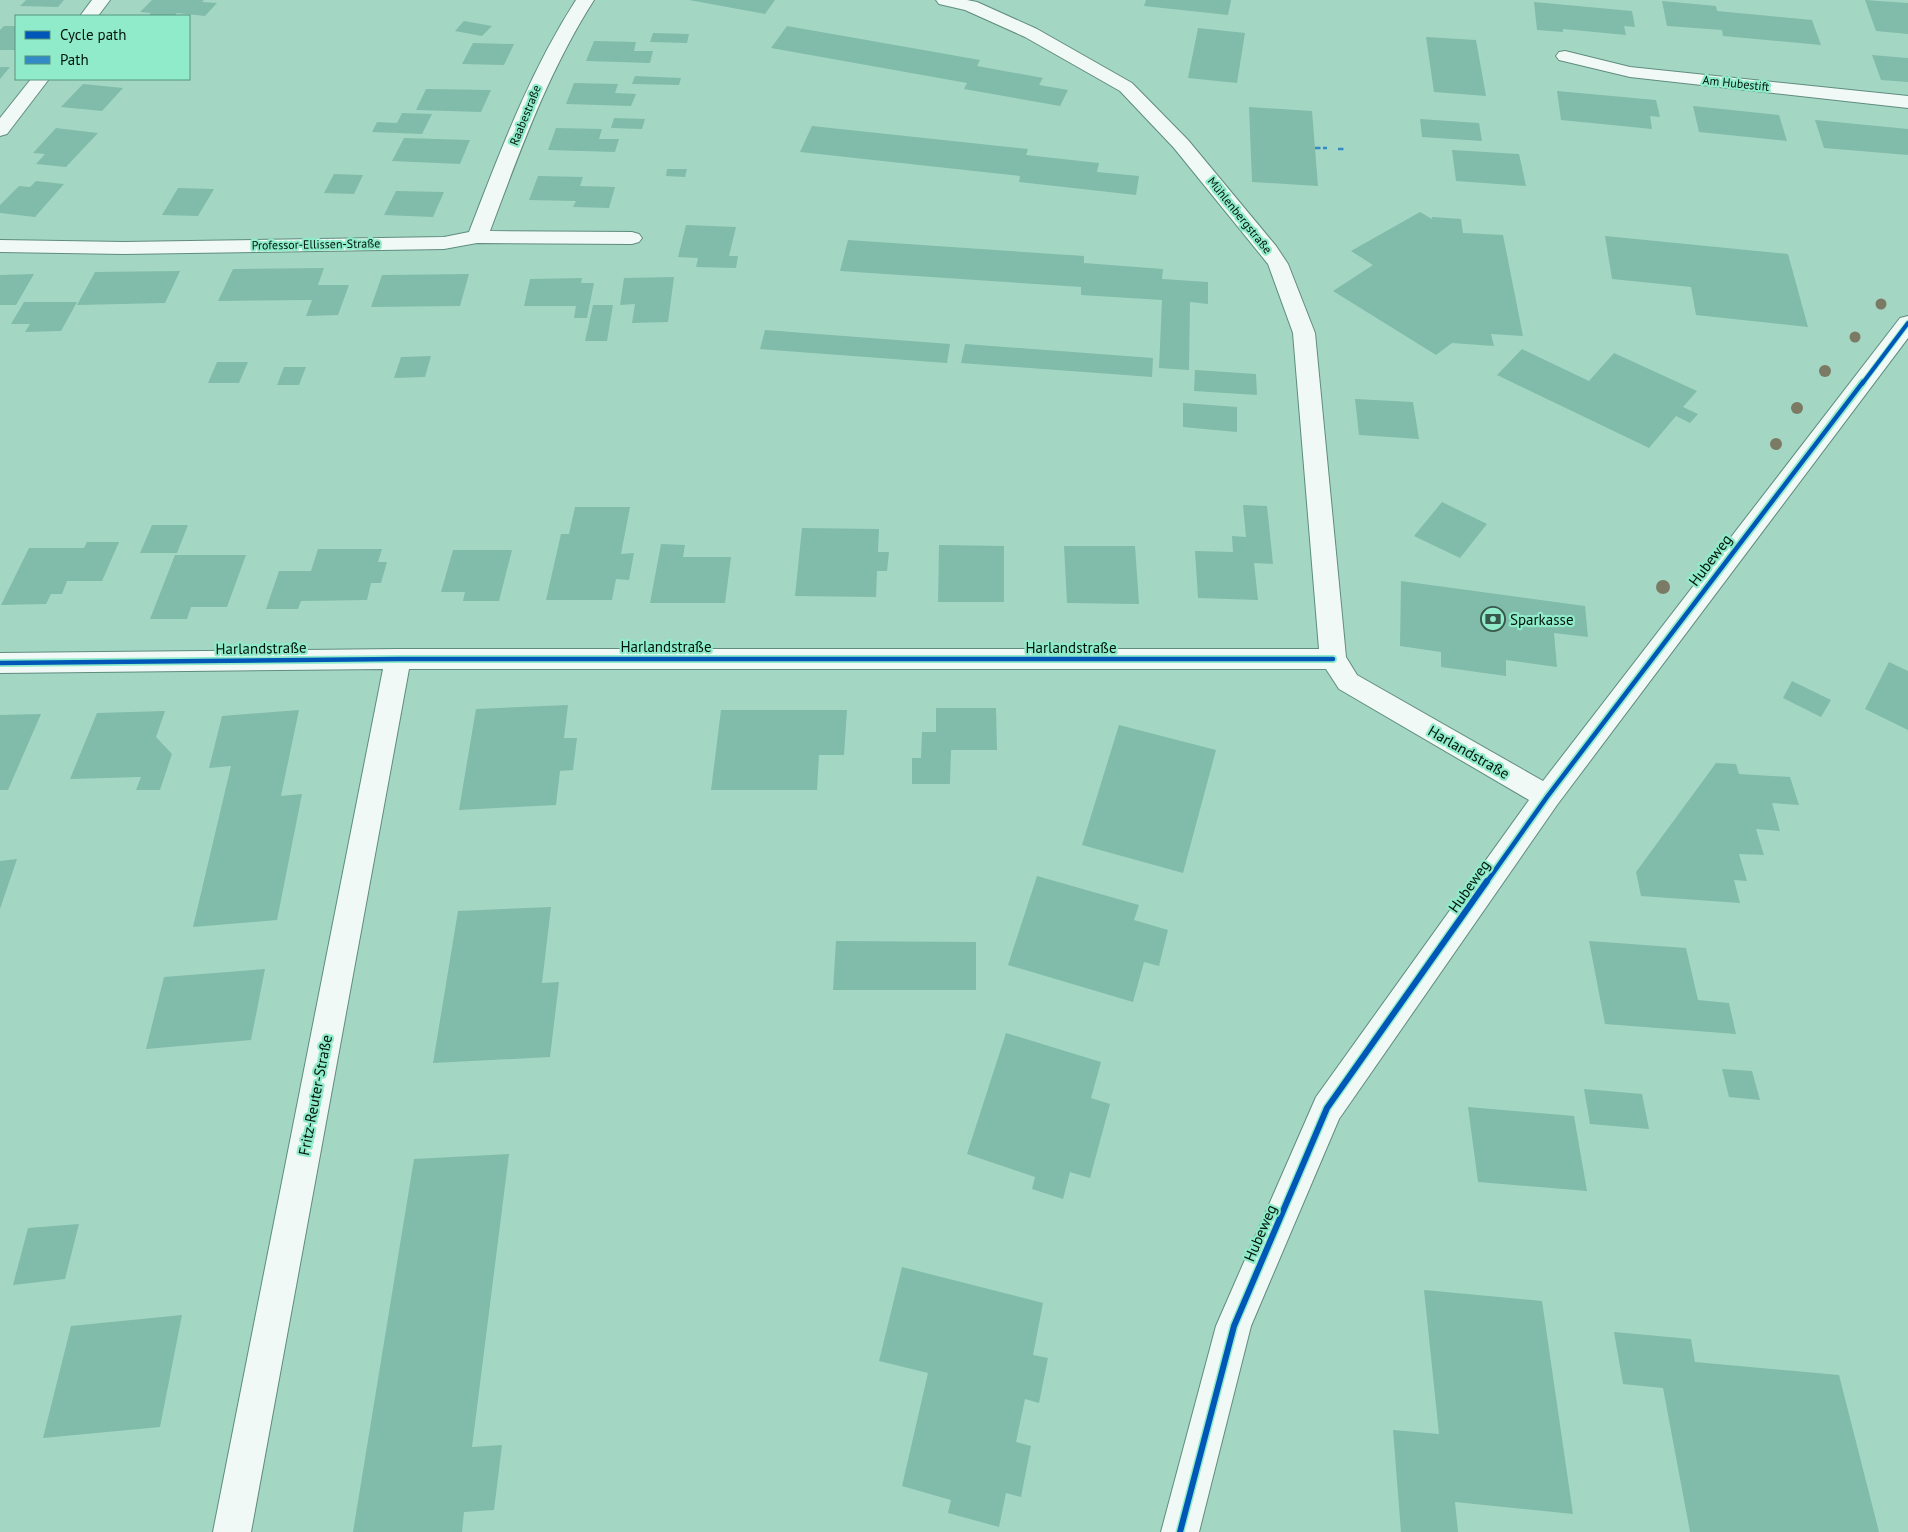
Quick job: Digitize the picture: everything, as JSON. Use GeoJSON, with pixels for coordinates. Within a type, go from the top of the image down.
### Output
{"type":"FeatureCollection","features":[{"type":"Feature","properties":{"kind":"street"},"geometry":{"type":"LineString","coordinates":[[90,15],[101,0]]}},
{"type":"Feature","properties":{"kind":"street","name":"Raabestraße"},"geometry":{"type":"LineString","coordinates":[[477,237],[536,87],[566,27],[585,0]]}},
{"type":"Feature","properties":{"kind":"street","name":"Mühlenbergstraße"},"geometry":{"type":"LineString","coordinates":[[945,0],[971,6],[1031,33],[1126,87],[1181,144],[1269,250],[1278,264],[1304,332],[1333,659]]}},
{"type":"Feature","properties":{"kind":"street","name":"Am Hubestift"},"geometry":{"type":"LineString","coordinates":[[1565,56],[1630,72],[1908,102]]}},
{"type":"Feature","properties":{"kind":"street"},"geometry":{"type":"LineString","coordinates":[[0,130],[39,80]]}},
{"type":"Feature","properties":{"kind":"street","name":"Professor-Ellissen-Straße"},"geometry":{"type":"LineString","coordinates":[[0,246],[124,248],[444,243],[477,237],[632,238]]}},
{"type":"Feature","properties":{"kind":"street","name":"Hubeweg"},"geometry":{"type":"LineString","coordinates":[[1180,1532],[1234,1326],[1327,1108],[1548,797],[1735,548],[1895,358],[1908,323]]}},
{"type":"Feature","properties":{"kind":"street","name":"Harlandstraße"},"geometry":{"type":"LineString","coordinates":[[0,663],[398,659],[1333,659],[1348,682],[1548,797]]}},
{"type":"Feature","properties":{"kind":"street","name":"Fritz-Reuter-Straße"},"geometry":{"type":"LineString","coordinates":[[232,1532],[398,659]]}},
{"type":"Feature","properties":{"kind":"building"},"geometry":{"type":"Polygon","coordinates":[[[26,0],[64,0],[58,7],[20,6],[26,0]]]}},
{"type":"Feature","properties":{"kind":"building"},"geometry":{"type":"Polygon","coordinates":[[[152,0],[204,0],[202,2],[217,3],[205,16],[177,13],[175,15],[149,15],[151,13],[140,12],[152,0]]]}},
{"type":"Feature","properties":{"kind":"building"},"geometry":{"type":"Polygon","coordinates":[[[689,0],[775,0],[765,14],[689,0]]]}},
{"type":"Feature","properties":{"kind":"building"},"geometry":{"type":"Polygon","coordinates":[[[1146,0],[1231,0],[1228,15],[1144,6],[1146,0]]]}},
{"type":"Feature","properties":{"kind":"building"},"geometry":{"type":"Polygon","coordinates":[[[1865,0],[1908,3],[1908,34],[1876,31],[1865,0]]]}},
{"type":"Feature","properties":{"kind":"building"},"geometry":{"type":"Polygon","coordinates":[[[1662,1],[1716,6],[1717,11],[1812,20],[1821,45],[1723,36],[1722,30],[1667,26],[1662,1]]]}},
{"type":"Feature","properties":{"kind":"building"},"geometry":{"type":"Polygon","coordinates":[[[1534,2],[1632,11],[1635,27],[1624,26],[1626,35],[1563,29],[1563,32],[1537,30],[1534,2]]]}},
{"type":"Feature","properties":{"kind":"building"},"geometry":{"type":"Polygon","coordinates":[[[464,21],[492,26],[482,36],[455,31],[464,21]]]}},
{"type":"Feature","properties":{"kind":"building"},"geometry":{"type":"Polygon","coordinates":[[[4,26],[15,26],[15,50],[0,50],[0,30],[4,26]]]}},
{"type":"Feature","properties":{"kind":"building"},"geometry":{"type":"Polygon","coordinates":[[[787,26],[980,60],[977,66],[1043,78],[1039,85],[1068,90],[1060,106],[964,89],[967,83],[771,48],[787,26]]]}},
{"type":"Feature","properties":{"kind":"building"},"geometry":{"type":"Polygon","coordinates":[[[1198,28],[1245,33],[1237,83],[1188,78],[1198,28]]]}},
{"type":"Feature","properties":{"kind":"building"},"geometry":{"type":"Polygon","coordinates":[[[653,33],[689,34],[687,43],[650,42],[653,33]]]}},
{"type":"Feature","properties":{"kind":"building"},"geometry":{"type":"Polygon","coordinates":[[[1426,37],[1476,40],[1486,96],[1434,92],[1426,37]]]}},
{"type":"Feature","properties":{"kind":"building"},"geometry":{"type":"Polygon","coordinates":[[[594,41],[636,42],[634,51],[653,51],[650,63],[586,61],[594,41]]]}},
{"type":"Feature","properties":{"kind":"building"},"geometry":{"type":"Polygon","coordinates":[[[473,43],[514,44],[504,65],[462,64],[473,43]]]}},
{"type":"Feature","properties":{"kind":"building"},"geometry":{"type":"Polygon","coordinates":[[[1872,55],[1908,58],[1908,82],[1881,80],[1872,55]]]}},
{"type":"Feature","properties":{"kind":"building"},"geometry":{"type":"Polygon","coordinates":[[[0,67],[10,67],[0,79],[0,67]]]}},
{"type":"Feature","properties":{"kind":"building"},"geometry":{"type":"Polygon","coordinates":[[[635,76],[681,78],[679,85],[632,84],[635,76]]]}},
{"type":"Feature","properties":{"kind":"building"},"geometry":{"type":"Polygon","coordinates":[[[574,83],[618,84],[615,93],[636,94],[631,106],[566,104],[574,83]]]}},
{"type":"Feature","properties":{"kind":"building"},"geometry":{"type":"Polygon","coordinates":[[[83,84],[123,88],[102,111],[61,107],[83,84]]]}},
{"type":"Feature","properties":{"kind":"building"},"geometry":{"type":"Polygon","coordinates":[[[426,89],[491,90],[481,112],[416,110],[426,89]]]}},
{"type":"Feature","properties":{"kind":"building"},"geometry":{"type":"Polygon","coordinates":[[[1557,91],[1656,100],[1660,117],[1650,116],[1652,129],[1561,120],[1557,91]]]}},
{"type":"Feature","properties":{"kind":"building"},"geometry":{"type":"Polygon","coordinates":[[[1693,106],[1779,115],[1787,141],[1699,132],[1693,106]]]}},
{"type":"Feature","properties":{"kind":"building"},"geometry":{"type":"Polygon","coordinates":[[[1249,107],[1312,111],[1318,186],[1252,182],[1249,107]]]}},
{"type":"Feature","properties":{"kind":"building"},"geometry":{"type":"Polygon","coordinates":[[[402,113],[432,114],[422,134],[372,132],[377,122],[397,123],[402,113]]]}},
{"type":"Feature","properties":{"kind":"building"},"geometry":{"type":"Polygon","coordinates":[[[614,118],[645,119],[642,129],[611,128],[614,118]]]}},
{"type":"Feature","properties":{"kind":"building"},"geometry":{"type":"Polygon","coordinates":[[[1420,119],[1479,123],[1482,141],[1422,137],[1420,119]]]}},
{"type":"Feature","properties":{"kind":"building"},"geometry":{"type":"Polygon","coordinates":[[[1815,120],[1908,129],[1908,155],[1824,148],[1815,120]]]}},
{"type":"Feature","properties":{"kind":"building"},"geometry":{"type":"Polygon","coordinates":[[[812,126],[1028,149],[1026,155],[1099,163],[1097,172],[1139,176],[1136,195],[1019,182],[1020,176],[800,152],[812,126]]]}},
{"type":"Feature","properties":{"kind":"building"},"geometry":{"type":"Polygon","coordinates":[[[56,128],[98,133],[66,167],[36,164],[45,154],[33,153],[56,128]]]}},
{"type":"Feature","properties":{"kind":"building"},"geometry":{"type":"Polygon","coordinates":[[[556,128],[602,129],[599,139],[619,139],[615,152],[548,150],[556,128]]]}},
{"type":"Feature","properties":{"kind":"building"},"geometry":{"type":"Polygon","coordinates":[[[404,138],[470,140],[460,164],[392,161],[404,138]]]}},
{"type":"Feature","properties":{"kind":"building"},"geometry":{"type":"Polygon","coordinates":[[[1452,150],[1519,154],[1526,186],[1456,181],[1452,150]]]}},
{"type":"Feature","properties":{"kind":"building"},"geometry":{"type":"Polygon","coordinates":[[[667,169],[687,169],[685,177],[666,176],[667,169]]]}},
{"type":"Feature","properties":{"kind":"building"},"geometry":{"type":"Polygon","coordinates":[[[334,174],[363,175],[354,194],[324,193],[334,174]]]}},
{"type":"Feature","properties":{"kind":"building"},"geometry":{"type":"Polygon","coordinates":[[[538,176],[583,177],[580,186],[615,187],[609,208],[573,207],[576,201],[529,200],[538,176]]]}},
{"type":"Feature","properties":{"kind":"building"},"geometry":{"type":"Polygon","coordinates":[[[36,181],[64,184],[35,217],[0,213],[0,205],[19,186],[30,187],[36,181]]]}},
{"type":"Feature","properties":{"kind":"building"},"geometry":{"type":"Polygon","coordinates":[[[178,188],[214,189],[198,216],[162,215],[178,188]]]}},
{"type":"Feature","properties":{"kind":"building"},"geometry":{"type":"Polygon","coordinates":[[[396,191],[444,192],[433,217],[384,215],[396,191]]]}},
{"type":"Feature","properties":{"kind":"building"},"geometry":{"type":"Polygon","coordinates":[[[1420,212],[1432,219],[1432,217],[1461,219],[1463,233],[1503,235],[1523,336],[1491,334],[1494,346],[1452,343],[1436,355],[1333,291],[1373,265],[1351,251],[1420,212]]]}},
{"type":"Feature","properties":{"kind":"building"},"geometry":{"type":"Polygon","coordinates":[[[686,225],[736,227],[729,256],[738,256],[736,268],[696,267],[698,258],[678,257],[686,225]]]}},
{"type":"Feature","properties":{"kind":"building"},"geometry":{"type":"Polygon","coordinates":[[[1605,236],[1788,254],[1808,327],[1696,315],[1691,287],[1612,279],[1605,236]]]}},
{"type":"Feature","properties":{"kind":"building"},"geometry":{"type":"Polygon","coordinates":[[[848,240],[1084,256],[1084,263],[1163,269],[1162,279],[1208,282],[1208,304],[1190,302],[1189,370],[1159,368],[1162,300],[1081,295],[1081,287],[840,271],[848,240]]]}},
{"type":"Feature","properties":{"kind":"building"},"geometry":{"type":"Polygon","coordinates":[[[324,268],[318,285],[349,285],[338,315],[306,316],[312,300],[218,301],[233,269],[324,268]]]}},
{"type":"Feature","properties":{"kind":"building"},"geometry":{"type":"Polygon","coordinates":[[[180,271],[165,303],[77,305],[95,272],[180,271]]]}},
{"type":"Feature","properties":{"kind":"building"},"geometry":{"type":"Polygon","coordinates":[[[34,274],[16,305],[0,305],[0,275],[34,274]]]}},
{"type":"Feature","properties":{"kind":"building"},"geometry":{"type":"Polygon","coordinates":[[[469,274],[460,306],[371,307],[382,275],[469,274]]]}},
{"type":"Feature","properties":{"kind":"building"},"geometry":{"type":"Polygon","coordinates":[[[674,277],[668,322],[632,323],[635,304],[620,305],[624,278],[674,277]]]}},
{"type":"Feature","properties":{"kind":"building"},"geometry":{"type":"Polygon","coordinates":[[[582,278],[581,283],[594,283],[587,318],[574,318],[576,306],[524,306],[530,279],[582,278]]]}},
{"type":"Feature","properties":{"kind":"building"},"geometry":{"type":"Polygon","coordinates":[[[24,302],[77,302],[61,331],[25,332],[30,324],[11,324],[24,302]]]}},
{"type":"Feature","properties":{"kind":"building"},"geometry":{"type":"Polygon","coordinates":[[[593,305],[613,305],[607,341],[585,341],[593,305]]]}},
{"type":"Feature","properties":{"kind":"building"},"geometry":{"type":"Polygon","coordinates":[[[765,330],[950,344],[947,363],[760,349],[765,330]]]}},
{"type":"Feature","properties":{"kind":"building"},"geometry":{"type":"Polygon","coordinates":[[[965,344],[1153,358],[1152,377],[961,363],[965,344]]]}},
{"type":"Feature","properties":{"kind":"building"},"geometry":{"type":"Polygon","coordinates":[[[1522,349],[1589,381],[1614,353],[1697,391],[1683,407],[1698,414],[1690,423],[1676,416],[1649,448],[1497,375],[1522,349]]]}},
{"type":"Feature","properties":{"kind":"building"},"geometry":{"type":"Polygon","coordinates":[[[431,356],[425,377],[394,378],[401,357],[431,356]]]}},
{"type":"Feature","properties":{"kind":"building"},"geometry":{"type":"Polygon","coordinates":[[[217,362],[248,362],[239,383],[208,383],[217,362]]]}},
{"type":"Feature","properties":{"kind":"building"},"geometry":{"type":"Polygon","coordinates":[[[284,367],[306,367],[299,385],[277,385],[284,367]]]}},
{"type":"Feature","properties":{"kind":"building"},"geometry":{"type":"Polygon","coordinates":[[[1195,370],[1256,374],[1257,395],[1194,391],[1195,370]]]}},
{"type":"Feature","properties":{"kind":"building"},"geometry":{"type":"Polygon","coordinates":[[[1355,399],[1413,402],[1419,439],[1359,435],[1355,399]]]}},
{"type":"Feature","properties":{"kind":"building"},"geometry":{"type":"Polygon","coordinates":[[[1183,403],[1237,407],[1237,432],[1183,427],[1183,403]]]}},
{"type":"Feature","properties":{"kind":"building"},"geometry":{"type":"Polygon","coordinates":[[[1442,502],[1487,524],[1460,558],[1414,536],[1442,502]]]}},
{"type":"Feature","properties":{"kind":"building"},"geometry":{"type":"Polygon","coordinates":[[[1243,505],[1267,506],[1273,564],[1254,563],[1258,600],[1198,598],[1195,551],[1233,552],[1232,536],[1246,537],[1243,505]]]}},
{"type":"Feature","properties":{"kind":"building"},"geometry":{"type":"Polygon","coordinates":[[[575,507],[630,507],[621,554],[634,553],[629,580],[616,579],[612,600],[546,600],[561,534],[569,534],[575,507]]]}},
{"type":"Feature","properties":{"kind":"building"},"geometry":{"type":"Polygon","coordinates":[[[152,525],[188,525],[177,553],[140,553],[152,525]]]}},
{"type":"Feature","properties":{"kind":"building"},"geometry":{"type":"Polygon","coordinates":[[[802,528],[879,529],[878,552],[889,552],[887,571],[877,571],[876,597],[795,596],[802,528]]]}},
{"type":"Feature","properties":{"kind":"building"},"geometry":{"type":"Polygon","coordinates":[[[87,542],[119,542],[102,581],[67,581],[62,594],[51,594],[46,604],[1,605],[29,548],[84,548],[87,542]]]}},
{"type":"Feature","properties":{"kind":"building"},"geometry":{"type":"Polygon","coordinates":[[[661,544],[685,545],[683,557],[731,557],[725,603],[650,603],[661,544]]]}},
{"type":"Feature","properties":{"kind":"building"},"geometry":{"type":"Polygon","coordinates":[[[939,545],[1004,546],[1004,602],[938,602],[939,545]]]}},
{"type":"Feature","properties":{"kind":"building"},"geometry":{"type":"Polygon","coordinates":[[[1064,546],[1135,546],[1139,604],[1067,603],[1064,546]]]}},
{"type":"Feature","properties":{"kind":"building"},"geometry":{"type":"Polygon","coordinates":[[[318,549],[382,549],[378,562],[387,562],[381,583],[371,583],[367,600],[301,601],[298,609],[266,609],[279,571],[311,571],[318,549]]]}},
{"type":"Feature","properties":{"kind":"building"},"geometry":{"type":"Polygon","coordinates":[[[453,550],[512,550],[499,601],[463,601],[465,592],[441,592],[453,550]]]}},
{"type":"Feature","properties":{"kind":"building"},"geometry":{"type":"Polygon","coordinates":[[[175,555],[246,555],[227,607],[191,607],[187,619],[150,619],[175,555]]]}},
{"type":"Feature","properties":{"kind":"building","name":"Sparkasse"},"geometry":{"type":"Polygon","coordinates":[[[1401,581],[1585,606],[1588,637],[1554,633],[1557,667],[1506,660],[1506,676],[1441,667],[1441,652],[1400,646],[1401,581]]]}},
{"type":"Feature","properties":{"kind":"building"},"geometry":{"type":"Polygon","coordinates":[[[1889,662],[1908,671],[1908,730],[1865,709],[1889,662]]]}},
{"type":"Feature","properties":{"kind":"building"},"geometry":{"type":"Polygon","coordinates":[[[1792,681],[1831,700],[1821,717],[1783,698],[1792,681]]]}},
{"type":"Feature","properties":{"kind":"building"},"geometry":{"type":"Polygon","coordinates":[[[568,705],[564,738],[577,738],[573,770],[560,771],[556,805],[459,810],[476,709],[568,705]]]}},
{"type":"Feature","properties":{"kind":"building"},"geometry":{"type":"Polygon","coordinates":[[[936,708],[996,708],[997,750],[951,750],[950,784],[912,784],[912,758],[921,758],[922,732],[936,732],[936,708]]]}},
{"type":"Feature","properties":{"kind":"building"},"geometry":{"type":"Polygon","coordinates":[[[299,710],[281,796],[302,794],[277,920],[193,927],[231,766],[209,768],[222,716],[299,710]]]}},
{"type":"Feature","properties":{"kind":"building"},"geometry":{"type":"Polygon","coordinates":[[[721,710],[847,710],[844,755],[819,755],[817,790],[711,790],[721,710]]]}},
{"type":"Feature","properties":{"kind":"building"},"geometry":{"type":"Polygon","coordinates":[[[165,711],[156,737],[172,754],[160,790],[136,790],[141,777],[70,779],[97,713],[165,711]]]}},
{"type":"Feature","properties":{"kind":"building"},"geometry":{"type":"Polygon","coordinates":[[[41,714],[8,790],[0,790],[0,715],[41,714]]]}},
{"type":"Feature","properties":{"kind":"building"},"geometry":{"type":"Polygon","coordinates":[[[1119,725],[1216,750],[1183,873],[1082,845],[1119,725]]]}},
{"type":"Feature","properties":{"kind":"building"},"geometry":{"type":"Polygon","coordinates":[[[1716,763],[1736,764],[1739,774],[1790,777],[1799,805],[1772,803],[1780,831],[1756,829],[1764,855],[1739,854],[1747,881],[1734,880],[1740,903],[1641,896],[1636,872],[1716,763]]]}},
{"type":"Feature","properties":{"kind":"building"},"geometry":{"type":"Polygon","coordinates":[[[17,859],[0,909],[0,861],[17,859]]]}},
{"type":"Feature","properties":{"kind":"building"},"geometry":{"type":"Polygon","coordinates":[[[1037,876],[1139,905],[1134,920],[1168,930],[1159,966],[1144,962],[1133,1002],[1008,965],[1037,876]]]}},
{"type":"Feature","properties":{"kind":"building"},"geometry":{"type":"Polygon","coordinates":[[[551,907],[542,983],[559,982],[550,1057],[433,1063],[458,911],[551,907]]]}},
{"type":"Feature","properties":{"kind":"building"},"geometry":{"type":"Polygon","coordinates":[[[836,941],[976,942],[976,990],[833,990],[836,941]]]}},
{"type":"Feature","properties":{"kind":"building"},"geometry":{"type":"Polygon","coordinates":[[[1589,941],[1686,948],[1698,1000],[1729,1003],[1736,1034],[1605,1024],[1589,941]]]}},
{"type":"Feature","properties":{"kind":"building"},"geometry":{"type":"Polygon","coordinates":[[[265,969],[251,1040],[146,1049],[164,977],[265,969]]]}},
{"type":"Feature","properties":{"kind":"building"},"geometry":{"type":"Polygon","coordinates":[[[1006,1033],[1101,1062],[1091,1098],[1110,1104],[1090,1178],[1070,1172],[1063,1199],[1032,1189],[1035,1177],[967,1154],[1006,1033]]]}},
{"type":"Feature","properties":{"kind":"building"},"geometry":{"type":"Polygon","coordinates":[[[1722,1069],[1752,1071],[1760,1100],[1729,1097],[1722,1069]]]}},
{"type":"Feature","properties":{"kind":"building"},"geometry":{"type":"Polygon","coordinates":[[[1584,1089],[1642,1094],[1649,1129],[1590,1124],[1584,1089]]]}},
{"type":"Feature","properties":{"kind":"building"},"geometry":{"type":"Polygon","coordinates":[[[1468,1107],[1574,1116],[1587,1191],[1478,1182],[1468,1107]]]}},
{"type":"Feature","properties":{"kind":"building"},"geometry":{"type":"Polygon","coordinates":[[[509,1154],[472,1447],[502,1445],[494,1510],[464,1512],[462,1532],[353,1532],[414,1159],[509,1154]]]}},
{"type":"Feature","properties":{"kind":"building"},"geometry":{"type":"Polygon","coordinates":[[[79,1224],[65,1279],[13,1285],[28,1228],[79,1224]]]}},
{"type":"Feature","properties":{"kind":"building"},"geometry":{"type":"Polygon","coordinates":[[[902,1267],[1043,1303],[1033,1355],[1048,1358],[1039,1403],[1025,1399],[1016,1442],[1031,1446],[1021,1497],[1006,1493],[999,1527],[948,1513],[951,1500],[902,1486],[928,1373],[879,1361],[902,1267]]]}},
{"type":"Feature","properties":{"kind":"building"},"geometry":{"type":"Polygon","coordinates":[[[1424,1290],[1542,1301],[1573,1514],[1455,1502],[1458,1532],[1401,1532],[1393,1430],[1439,1434],[1424,1290]]]}},
{"type":"Feature","properties":{"kind":"building"},"geometry":{"type":"Polygon","coordinates":[[[182,1315],[160,1427],[43,1438],[71,1326],[182,1315]]]}},
{"type":"Feature","properties":{"kind":"building"},"geometry":{"type":"Polygon","coordinates":[[[1614,1332],[1691,1339],[1695,1362],[1839,1375],[1879,1532],[1690,1532],[1663,1388],[1623,1384],[1614,1332]]]}},
{"type":"Feature","properties":{"kind":"marked path"},"geometry":{"type":"LineString","coordinates":[[1315,148],[1327,148]]}},
{"type":"Feature","properties":{"kind":"marked path"},"geometry":{"type":"LineString","coordinates":[[1338,149],[1345,149]]}},
{"type":"Feature","properties":{"kind":"cycle path"},"geometry":{"type":"LineString","coordinates":[[1180,1532],[1234,1326],[1327,1108],[1547,797],[1908,323]]}},
{"type":"Feature","properties":{"kind":"cycle path"},"geometry":{"type":"LineString","coordinates":[[0,663],[398,659],[1333,659]]}},
{"type":"Feature","properties":{"kind":"place","name":"Sparkasse"},"geometry":{"type":"Point","coordinates":[1493,619]}}]}
